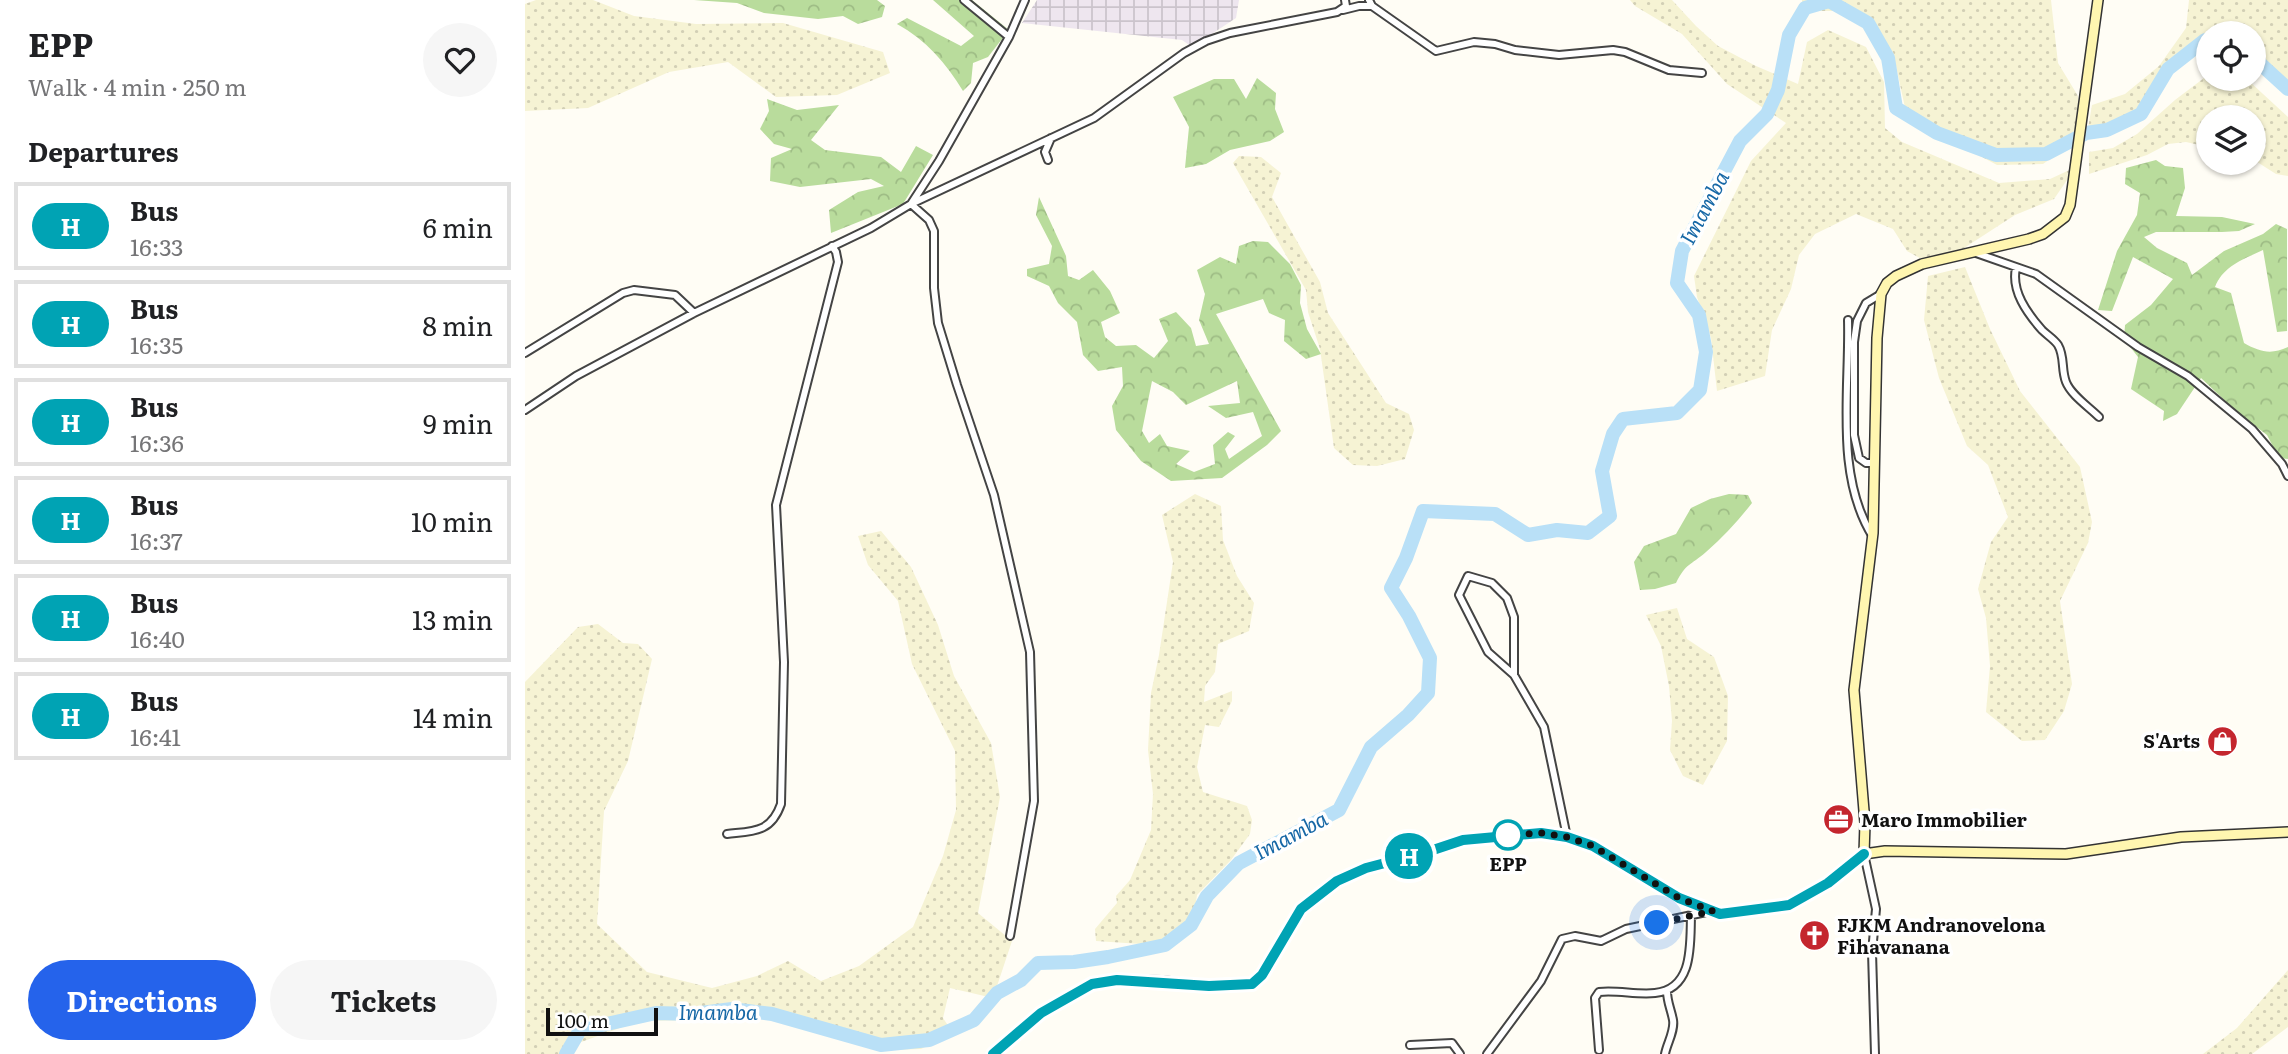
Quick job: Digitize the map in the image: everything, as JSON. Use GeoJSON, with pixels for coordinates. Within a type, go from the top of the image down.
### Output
{"type":"FeatureCollection","features":[{"type":"Feature","properties":{"kind":"street"},"geometry":{"type":"LineString","coordinates":[[964,0],[1009,37]]}},
{"type":"Feature","properties":{"kind":"street"},"geometry":{"type":"LineString","coordinates":[[911,204],[939,161],[1009,37],[1025,0]]}},
{"type":"Feature","properties":{"kind":"street"},"geometry":{"type":"LineString","coordinates":[[1343,10],[1346,6],[1345,0]]}},
{"type":"Feature","properties":{"kind":"street"},"geometry":{"type":"LineString","coordinates":[[1875,1054],[1871,952],[1875,909],[1864,854],[1865,823],[1854,690],[1873,537],[1877,338],[1881,294],[1887,283],[1896,276],[1922,264],[2029,239],[2043,234],[2064,217],[2070,205],[2098,0]]}},
{"type":"Feature","properties":{"kind":"street"},"geometry":{"type":"LineString","coordinates":[[525,410],[576,376],[694,313],[871,228],[911,204],[1094,118],[1184,52],[1230,33],[1371,3],[1436,51],[1474,42],[1559,55],[1613,50],[1625,52],[1669,70],[1702,72]]}},
{"type":"Feature","properties":{"kind":"street"},"geometry":{"type":"LineString","coordinates":[[1048,160],[1045,152],[1051,138]]}},
{"type":"Feature","properties":{"kind":"street"},"geometry":{"type":"LineString","coordinates":[[911,204],[929,220],[934,231],[934,288],[939,323],[993,495],[1030,652],[1034,801],[1010,936]]}},
{"type":"Feature","properties":{"kind":"street"},"geometry":{"type":"LineString","coordinates":[[727,834],[757,831],[771,823],[781,804],[785,662],[776,505],[838,262],[832,246]]}},
{"type":"Feature","properties":{"kind":"street"},"geometry":{"type":"LineString","coordinates":[[1974,252],[2036,274],[2138,347],[2188,376],[2252,429],[2282,464],[2288,476]]}},
{"type":"Feature","properties":{"kind":"street"},"geometry":{"type":"LineString","coordinates":[[2016,268],[2014,278],[2022,303],[2032,319],[2055,341],[2061,351],[2066,381],[2073,392],[2099,417]]}},
{"type":"Feature","properties":{"kind":"street"},"geometry":{"type":"LineString","coordinates":[[525,353],[623,293],[634,290],[674,295],[694,313]]}},
{"type":"Feature","properties":{"kind":"street"},"geometry":{"type":"LineString","coordinates":[[1874,463],[1867,463],[1859,458],[1854,435],[1854,342],[1857,321],[1866,303],[1881,294]]}},
{"type":"Feature","properties":{"kind":"street"},"geometry":{"type":"LineString","coordinates":[[1848,320],[1847,456],[1850,479],[1860,510],[1873,537]]}},
{"type":"Feature","properties":{"kind":"street"},"geometry":{"type":"LineString","coordinates":[[1514,675],[1514,617],[1507,598],[1492,583],[1468,576],[1459,595],[1473,625],[1488,652],[1514,675],[1544,727],[1567,837]]}},
{"type":"Feature","properties":{"kind":"street"},"geometry":{"type":"LineString","coordinates":[[993,1054],[1041,1013],[1092,984],[1117,980],[1209,986],[1252,984],[1262,975],[1301,909],[1337,881],[1366,868],[1463,840],[1541,833],[1567,837],[1593,846],[1679,898],[1720,914],[1789,905],[1828,883],[1864,854],[1885,851],[2066,854],[2181,836],[2288,832]]}},
{"type":"Feature","properties":{"kind":"street"},"geometry":{"type":"LineString","coordinates":[[1487,1054],[1541,981],[1562,939],[1575,936],[1601,941],[1626,929],[1713,911]]}},
{"type":"Feature","properties":{"kind":"street"},"geometry":{"type":"LineString","coordinates":[[1599,1049],[1595,998],[1599,992],[1654,994],[1667,991],[1678,984],[1690,957],[1691,916]]}},
{"type":"Feature","properties":{"kind":"street"},"geometry":{"type":"LineString","coordinates":[[1665,1054],[1673,1019],[1667,1004],[1667,991]]}},
{"type":"Feature","properties":{"kind":"street"},"geometry":{"type":"LineString","coordinates":[[1410,1045],[1452,1043],[1460,1054]]}},
{"type":"Feature","properties":{"kind":"shaded area"},"geometry":{"type":"Polygon","coordinates":[[[536,0],[593,0],[634,16],[696,24],[783,23],[883,52],[890,73],[837,95],[776,97],[728,62],[669,72],[588,108],[525,111],[525,4],[536,0]]]}},
{"type":"Feature","properties":{"kind":"shaded area"},"geometry":{"type":"Polygon","coordinates":[[[1037,0],[1239,0],[1236,18],[1192,47],[1182,40],[1022,23],[1037,0]]]}},
{"type":"Feature","properties":{"kind":"shaded area"},"geometry":{"type":"Polygon","coordinates":[[[1630,0],[1672,0],[1718,46],[1798,84],[1807,42],[1828,30],[1866,47],[1884,82],[1885,128],[1902,142],[1999,183],[2050,179],[2076,167],[2054,199],[2015,215],[1961,250],[1925,261],[1907,251],[1893,229],[1856,214],[1815,234],[1799,255],[1791,289],[1772,330],[1765,376],[1717,391],[1711,338],[1697,297],[1694,276],[1751,161],[1786,123],[1727,84],[1682,34],[1635,6],[1630,0]]]}},
{"type":"Feature","properties":{"kind":"shaded area"},"geometry":{"type":"Polygon","coordinates":[[[1802,0],[2051,0],[2058,63],[2078,96],[2082,126],[2076,141],[2043,164],[1997,165],[1907,117],[1893,52],[1868,29],[1836,11],[1802,11],[1802,0]]]}},
{"type":"Feature","properties":{"kind":"shaded area"},"geometry":{"type":"Polygon","coordinates":[[[2189,0],[2288,0],[2288,89],[2266,70],[2266,21],[2196,21],[2196,53],[2157,81],[2137,115],[2099,136],[2087,134],[2092,105],[2125,94],[2159,66],[2186,28],[2189,0]]]}},
{"type":"Feature","properties":{"kind":"shaded area"},"geometry":{"type":"Polygon","coordinates":[[[2196,84],[2196,91],[2260,91],[2288,117],[2288,176],[2276,174],[2266,168],[2266,105],[2196,105],[2196,144],[2186,142],[2168,144],[2147,155],[2089,174],[2089,152],[2113,148],[2137,134],[2196,84]]]}},
{"type":"Feature","properties":{"kind":"shaded area"},"geometry":{"type":"Polygon","coordinates":[[[1239,156],[1261,157],[1281,173],[1272,197],[1320,282],[1328,313],[1386,403],[1409,414],[1414,430],[1405,459],[1377,466],[1353,465],[1334,448],[1320,349],[1308,312],[1306,290],[1233,163],[1239,156]]]}},
{"type":"Feature","properties":{"kind":"shaded area"},"geometry":{"type":"Polygon","coordinates":[[[1965,267],[1990,329],[2020,391],[2080,467],[2092,522],[2088,543],[2060,601],[2072,684],[2064,711],[2045,740],[2022,741],[1986,712],[1990,666],[1986,618],[1978,589],[1991,542],[2008,517],[1988,465],[1967,446],[1939,378],[1924,320],[1928,276],[1965,267]]]}},
{"type":"Feature","properties":{"kind":"shaded area"},"geometry":{"type":"Polygon","coordinates":[[[1195,494],[1221,506],[1223,540],[1237,576],[1254,603],[1249,631],[1218,644],[1215,672],[1205,686],[1204,702],[1232,691],[1232,701],[1219,727],[1205,725],[1197,767],[1203,792],[1247,806],[1252,820],[1250,834],[1231,860],[1197,895],[1193,921],[1156,945],[1096,941],[1095,929],[1117,903],[1116,896],[1130,880],[1151,830],[1153,794],[1148,750],[1151,693],[1173,562],[1162,515],[1195,494]]]}},
{"type":"Feature","properties":{"kind":"shaded area"},"geometry":{"type":"Polygon","coordinates":[[[881,531],[911,567],[938,625],[954,676],[991,743],[1000,797],[978,913],[1012,941],[993,998],[950,988],[943,1018],[953,1033],[921,1049],[891,1050],[765,1019],[639,1021],[573,1045],[569,1054],[525,1054],[525,682],[578,627],[598,624],[623,643],[638,644],[652,659],[628,761],[604,811],[597,924],[647,972],[712,988],[757,976],[788,961],[821,981],[859,966],[913,927],[943,856],[956,810],[955,751],[912,664],[898,601],[868,565],[858,536],[881,531]]]}},
{"type":"Feature","properties":{"kind":"shaded area"},"geometry":{"type":"Polygon","coordinates":[[[1677,608],[1687,639],[1714,657],[1728,696],[1727,741],[1703,785],[1683,776],[1670,750],[1672,721],[1669,686],[1661,646],[1646,615],[1677,608]]]}},
{"type":"Feature","properties":{"kind":"shaded area"},"geometry":{"type":"Polygon","coordinates":[[[2288,970],[2288,1027],[2252,1054],[2203,1054],[2237,1028],[2288,970]]]}},
{"type":"Feature","properties":{"kind":"green space"},"geometry":{"type":"Polygon","coordinates":[[[694,0],[877,0],[885,6],[882,17],[858,24],[843,16],[818,19],[764,13],[737,3],[694,0]]]}},
{"type":"Feature","properties":{"kind":"green space"},"geometry":{"type":"Polygon","coordinates":[[[933,0],[972,0],[1009,30],[988,57],[973,63],[971,83],[963,91],[935,53],[897,24],[907,18],[961,46],[974,36],[933,0]]]}},
{"type":"Feature","properties":{"kind":"green space"},"geometry":{"type":"Polygon","coordinates":[[[1257,78],[1276,93],[1275,109],[1284,132],[1270,141],[1230,150],[1206,164],[1185,168],[1189,127],[1173,97],[1214,79],[1234,79],[1246,99],[1257,78]]]}},
{"type":"Feature","properties":{"kind":"green space"},"geometry":{"type":"Polygon","coordinates":[[[767,99],[797,110],[839,105],[811,140],[825,150],[881,157],[901,172],[916,146],[933,155],[903,204],[831,233],[829,210],[858,192],[884,186],[871,179],[800,187],[770,181],[771,158],[792,149],[774,144],[760,129],[769,111],[767,99]]]}},
{"type":"Feature","properties":{"kind":"green space"},"geometry":{"type":"Polygon","coordinates":[[[2156,160],[2165,166],[2183,168],[2185,188],[2176,216],[2222,217],[2255,224],[2239,231],[2156,232],[2144,237],[2157,248],[2187,263],[2192,275],[2224,251],[2263,234],[2276,224],[2287,229],[2287,331],[2277,332],[2263,250],[2229,268],[2215,287],[2231,293],[2244,343],[2266,351],[2288,347],[2288,459],[2279,458],[2267,435],[2237,412],[2201,378],[2177,414],[2163,421],[2164,411],[2131,389],[2138,357],[2124,339],[2125,325],[2151,305],[2173,279],[2133,257],[2112,311],[2098,310],[2117,251],[2137,215],[2140,193],[2125,184],[2126,168],[2156,160]]]}},
{"type":"Feature","properties":{"kind":"green space"},"geometry":{"type":"Polygon","coordinates":[[[1039,197],[1066,256],[1068,276],[1079,280],[1093,270],[1110,291],[1120,313],[1101,322],[1105,337],[1116,346],[1136,345],[1154,358],[1168,341],[1159,319],[1176,312],[1191,328],[1196,346],[1209,344],[1199,320],[1205,294],[1197,270],[1220,257],[1236,264],[1239,246],[1253,241],[1268,242],[1290,264],[1301,285],[1300,303],[1307,329],[1321,354],[1306,359],[1284,341],[1285,320],[1269,313],[1263,299],[1216,314],[1281,431],[1267,445],[1222,478],[1171,481],[1141,461],[1116,430],[1112,406],[1123,386],[1122,367],[1098,371],[1083,355],[1077,322],[1058,303],[1049,286],[1027,276],[1027,269],[1049,264],[1052,246],[1036,215],[1039,197]],[[1152,381],[1142,431],[1149,443],[1160,434],[1167,446],[1190,451],[1176,464],[1194,472],[1215,464],[1213,445],[1228,432],[1235,436],[1225,449],[1229,459],[1262,436],[1253,412],[1226,418],[1208,406],[1240,403],[1237,381],[1186,405],[1173,392],[1152,381]]]}},
{"type":"Feature","properties":{"kind":"green space"},"geometry":{"type":"Polygon","coordinates":[[[1729,494],[1748,495],[1752,503],[1718,541],[1686,568],[1676,583],[1640,590],[1634,562],[1644,546],[1676,534],[1691,508],[1729,494]]]}},
{"type":"Feature","properties":{"kind":"waterway","name":"Imamba"},"geometry":{"type":"LineString","coordinates":[[566,1054],[580,1030],[656,1013],[693,1014],[732,1009],[772,1014],[881,1045],[929,1040],[974,1020],[997,993],[1021,980],[1038,963],[1074,962],[1165,945],[1191,925],[1207,896],[1239,863],[1339,810],[1371,747],[1408,715],[1428,693],[1430,658],[1391,588],[1406,558],[1423,511],[1495,514],[1528,535],[1557,530],[1588,533],[1610,516],[1602,471],[1613,434],[1623,419],[1677,413],[1700,390],[1706,352],[1699,315],[1677,283],[1682,251],[1740,141],[1767,114],[1778,90],[1789,35],[1805,8],[1829,1],[1868,23],[1888,58],[1896,108],[1937,133],[1996,155],[2046,154],[2086,133],[2107,130],[2141,114],[2168,69],[2196,47]]}},
{"type":"Feature","properties":{"kind":"waterway","name":"Imamba"},"geometry":{"type":"LineString","coordinates":[[2266,69],[2288,89]]}},
{"type":"Feature","properties":{"kind":"bus line","name":"H"},"geometry":{"type":"LineString","coordinates":[[993,1054],[1041,1013],[1092,984],[1117,980],[1209,986],[1252,984],[1262,975],[1301,909],[1337,881],[1366,868],[1463,840],[1541,833],[1567,837],[1615,857],[1679,898],[1720,914],[1789,905],[1828,883],[1864,854]]}},
{"type":"Feature","properties":{"kind":"place","name":"S'Arts"},"geometry":{"type":"Point","coordinates":[2223,741]}},
{"type":"Feature","properties":{"kind":"place","name":"Maro Immobilier"},"geometry":{"type":"Point","coordinates":[1838,820]}},
{"type":"Feature","properties":{"kind":"place","name":"EPP"},"geometry":{"type":"Point","coordinates":[1508,835]}},
{"type":"Feature","properties":{"kind":"place","name":"FJKM Andranovelona Fihavanana"},"geometry":{"type":"Point","coordinates":[1814,936]}},
{"type":"Feature","properties":{"kind":"route"},"geometry":{"type":"LineString","coordinates":[[1508,835],[1541,833],[1567,837],[1593,846],[1679,898],[1713,911],[1657,923]]}}]}
